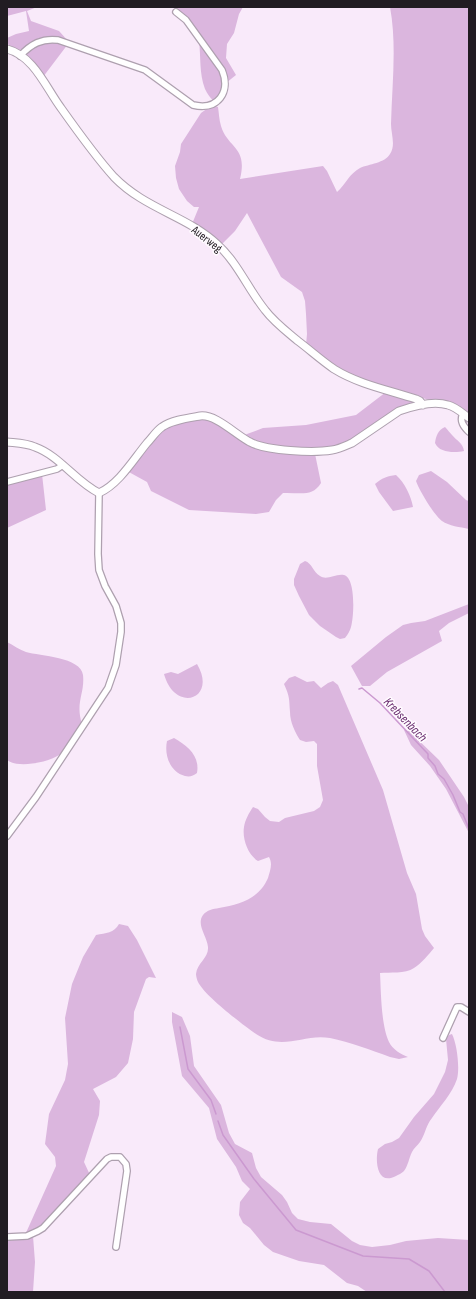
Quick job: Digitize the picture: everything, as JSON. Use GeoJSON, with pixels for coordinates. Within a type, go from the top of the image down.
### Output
{"type":"FeatureCollection","features":[{"type":"Feature","properties":{"kind":"street"},"geometry":{"type":"LineString","coordinates":[[20,56],[28,48],[38,42],[47,39],[58,40],[145,70],[193,105],[206,106],[215,103],[224,92],[225,80],[222,70],[186,20],[176,12]]}},
{"type":"Feature","properties":{"kind":"street","name":"Auerweg"},"geometry":{"type":"LineString","coordinates":[[7,49],[20,56],[40,76],[66,115],[114,177],[142,200],[190,225],[217,244],[239,270],[264,309],[283,329],[321,359],[343,373],[367,384],[416,398],[423,405]]}},
{"type":"Feature","properties":{"kind":"street"},"geometry":{"type":"LineString","coordinates":[[99,493],[107,489],[116,481],[161,428],[178,420],[205,415],[216,420],[251,443],[291,450],[326,451],[339,449],[352,443],[399,411],[433,403],[448,405],[466,416],[461,420],[469,432]]}},
{"type":"Feature","properties":{"kind":"street"},"geometry":{"type":"LineString","coordinates":[[7,442],[35,447],[49,454],[82,483],[99,493]]}},
{"type":"Feature","properties":{"kind":"street"},"geometry":{"type":"LineString","coordinates":[[7,482],[57,469],[63,465]]}},
{"type":"Feature","properties":{"kind":"street"},"geometry":{"type":"LineString","coordinates":[[7,836],[36,797],[108,688],[116,665],[120,644],[121,623],[116,606],[105,586],[99,570],[99,493]]}},
{"type":"Feature","properties":{"kind":"street"},"geometry":{"type":"LineString","coordinates":[[443,1038],[457,1007],[461,1007],[469,1012]]}},
{"type":"Feature","properties":{"kind":"street"},"geometry":{"type":"LineString","coordinates":[[7,1237],[26,1236],[38,1232],[65,1205],[102,1163],[107,1159],[120,1157],[126,1164],[127,1171],[116,1247]]}},
{"type":"Feature","properties":{"kind":"shaded area"},"geometry":{"type":"Polygon","coordinates":[[[7,7],[37,7],[27,11],[31,21],[59,31],[69,42],[44,37],[22,49],[14,50],[9,46],[7,38],[29,31],[26,11],[7,16],[7,7]]]}},
{"type":"Feature","properties":{"kind":"shaded area"},"geometry":{"type":"Polygon","coordinates":[[[172,7],[243,7],[239,14],[234,33],[227,44],[226,58],[236,75],[226,83],[226,76],[179,11],[172,7]]]}},
{"type":"Feature","properties":{"kind":"shaded area"},"geometry":{"type":"Polygon","coordinates":[[[390,7],[469,7],[469,416],[429,400],[349,375],[306,345],[306,314],[305,301],[302,292],[281,277],[247,213],[235,231],[220,246],[192,224],[199,207],[194,207],[187,201],[179,189],[176,178],[175,166],[181,144],[201,113],[212,105],[218,107],[220,124],[224,134],[239,154],[242,168],[240,179],[323,166],[337,192],[356,170],[388,157],[393,147],[391,124],[394,50],[390,7]]]}},
{"type":"Feature","properties":{"kind":"shaded area"},"geometry":{"type":"Polygon","coordinates":[[[47,41],[68,44],[43,77],[26,57],[27,50],[47,41]]]}},
{"type":"Feature","properties":{"kind":"shaded area"},"geometry":{"type":"Polygon","coordinates":[[[199,41],[217,64],[224,79],[221,95],[214,102],[207,93],[203,83],[199,41]]]}},
{"type":"Feature","properties":{"kind":"shaded area"},"geometry":{"type":"Polygon","coordinates":[[[386,392],[415,401],[415,403],[342,446],[314,449],[321,483],[313,491],[304,493],[283,493],[276,500],[269,512],[256,514],[189,510],[151,491],[147,482],[127,471],[164,428],[190,419],[210,419],[240,438],[263,428],[306,425],[356,415],[386,392]]]}},
{"type":"Feature","properties":{"kind":"shaded area"},"geometry":{"type":"Polygon","coordinates":[[[445,427],[461,444],[464,451],[448,452],[437,446],[435,443],[437,436],[445,427]]]}},
{"type":"Feature","properties":{"kind":"shaded area"},"geometry":{"type":"Polygon","coordinates":[[[431,471],[447,482],[466,500],[469,501],[469,529],[445,523],[439,518],[427,502],[416,481],[419,475],[431,471]]]}},
{"type":"Feature","properties":{"kind":"shaded area"},"geometry":{"type":"Polygon","coordinates":[[[42,474],[46,510],[7,528],[7,484],[42,474]]]}},
{"type":"Feature","properties":{"kind":"shaded area"},"geometry":{"type":"Polygon","coordinates":[[[396,475],[407,490],[413,507],[393,511],[379,492],[375,484],[380,480],[396,475]]]}},
{"type":"Feature","properties":{"kind":"shaded area"},"geometry":{"type":"Polygon","coordinates":[[[305,561],[323,577],[326,578],[344,575],[351,583],[353,615],[351,627],[345,638],[340,639],[320,626],[309,615],[299,596],[294,585],[294,579],[300,564],[305,561]]]}},
{"type":"Feature","properties":{"kind":"shaded area"},"geometry":{"type":"Polygon","coordinates":[[[469,604],[469,613],[449,623],[439,631],[442,641],[387,672],[370,686],[362,686],[351,666],[386,637],[403,625],[425,621],[469,604]]]}},
{"type":"Feature","properties":{"kind":"shaded area"},"geometry":{"type":"Polygon","coordinates":[[[7,642],[26,652],[68,661],[81,669],[83,675],[83,688],[79,710],[82,724],[65,750],[52,759],[27,764],[12,763],[7,760],[7,642]]]}},
{"type":"Feature","properties":{"kind":"shaded area"},"geometry":{"type":"Polygon","coordinates":[[[197,664],[202,676],[202,686],[199,693],[192,697],[185,698],[177,694],[169,686],[164,674],[171,672],[178,674],[197,664]]]}},
{"type":"Feature","properties":{"kind":"shaded area"},"geometry":{"type":"Polygon","coordinates":[[[295,676],[307,682],[314,681],[321,688],[333,681],[338,685],[383,790],[407,873],[416,894],[422,929],[425,936],[434,948],[420,964],[410,970],[380,973],[382,1008],[386,1035],[392,1047],[408,1057],[399,1059],[390,1057],[353,1044],[330,1038],[320,1037],[284,1042],[275,1042],[266,1039],[256,1034],[225,1010],[208,995],[197,979],[196,974],[198,967],[208,951],[207,943],[201,927],[201,919],[203,915],[210,910],[234,905],[254,896],[260,891],[268,878],[271,865],[269,857],[258,861],[254,858],[246,846],[244,837],[247,817],[253,807],[258,809],[270,821],[279,822],[285,818],[314,811],[320,807],[323,800],[317,766],[317,744],[314,741],[306,742],[300,740],[291,719],[289,698],[284,684],[289,678],[295,676]]]}},
{"type":"Feature","properties":{"kind":"shaded area"},"geometry":{"type":"Polygon","coordinates":[[[404,730],[409,731],[439,760],[464,797],[469,807],[469,833],[446,789],[430,766],[411,745],[404,730]]]}},
{"type":"Feature","properties":{"kind":"shaded area"},"geometry":{"type":"Polygon","coordinates":[[[174,738],[184,744],[195,757],[197,761],[197,773],[194,775],[185,776],[180,774],[175,771],[169,762],[166,752],[167,741],[174,738]]]}},
{"type":"Feature","properties":{"kind":"shaded area"},"geometry":{"type":"Polygon","coordinates":[[[119,924],[128,926],[137,940],[156,978],[149,977],[146,979],[134,1012],[133,1039],[128,1063],[116,1077],[93,1089],[100,1101],[99,1115],[84,1162],[90,1175],[40,1228],[25,1235],[56,1166],[55,1157],[45,1144],[49,1114],[65,1080],[68,1064],[65,1018],[72,984],[83,957],[96,935],[112,931],[119,924]]]}},
{"type":"Feature","properties":{"kind":"shaded area"},"geometry":{"type":"Polygon","coordinates":[[[172,1012],[182,1017],[190,1036],[194,1066],[221,1105],[229,1133],[235,1144],[252,1153],[256,1168],[261,1177],[282,1195],[292,1213],[298,1219],[331,1224],[352,1241],[360,1245],[372,1247],[406,1241],[438,1238],[469,1240],[469,1292],[367,1292],[358,1286],[347,1283],[324,1265],[299,1261],[273,1252],[264,1245],[250,1228],[243,1223],[239,1215],[240,1202],[250,1189],[242,1181],[236,1167],[217,1139],[209,1108],[182,1076],[172,1022],[172,1012]]]}},
{"type":"Feature","properties":{"kind":"shaded area"},"geometry":{"type":"Polygon","coordinates":[[[452,1034],[458,1056],[458,1074],[455,1084],[430,1121],[422,1139],[412,1152],[407,1167],[396,1176],[385,1178],[381,1175],[377,1165],[378,1149],[399,1138],[414,1117],[434,1094],[445,1072],[448,1060],[446,1039],[452,1034]]]}},
{"type":"Feature","properties":{"kind":"shaded area"},"geometry":{"type":"Polygon","coordinates":[[[33,1236],[35,1262],[33,1292],[7,1292],[7,1239],[33,1236]]]}},
{"type":"Feature","properties":{"kind":"waterway","name":"Krebsenbach"},"geometry":{"type":"LineString","coordinates":[[359,689],[362,688],[380,703],[428,754],[428,758],[435,766],[438,774],[444,779],[453,795],[469,829]]}},
{"type":"Feature","properties":{"kind":"waterway"},"geometry":{"type":"LineString","coordinates":[[180,1027],[188,1069],[211,1100],[216,1114]]}},
{"type":"Feature","properties":{"kind":"waterway"},"geometry":{"type":"LineString","coordinates":[[218,1121],[223,1135],[254,1179],[296,1230],[363,1256],[409,1259],[429,1271],[445,1292]]}}]}
